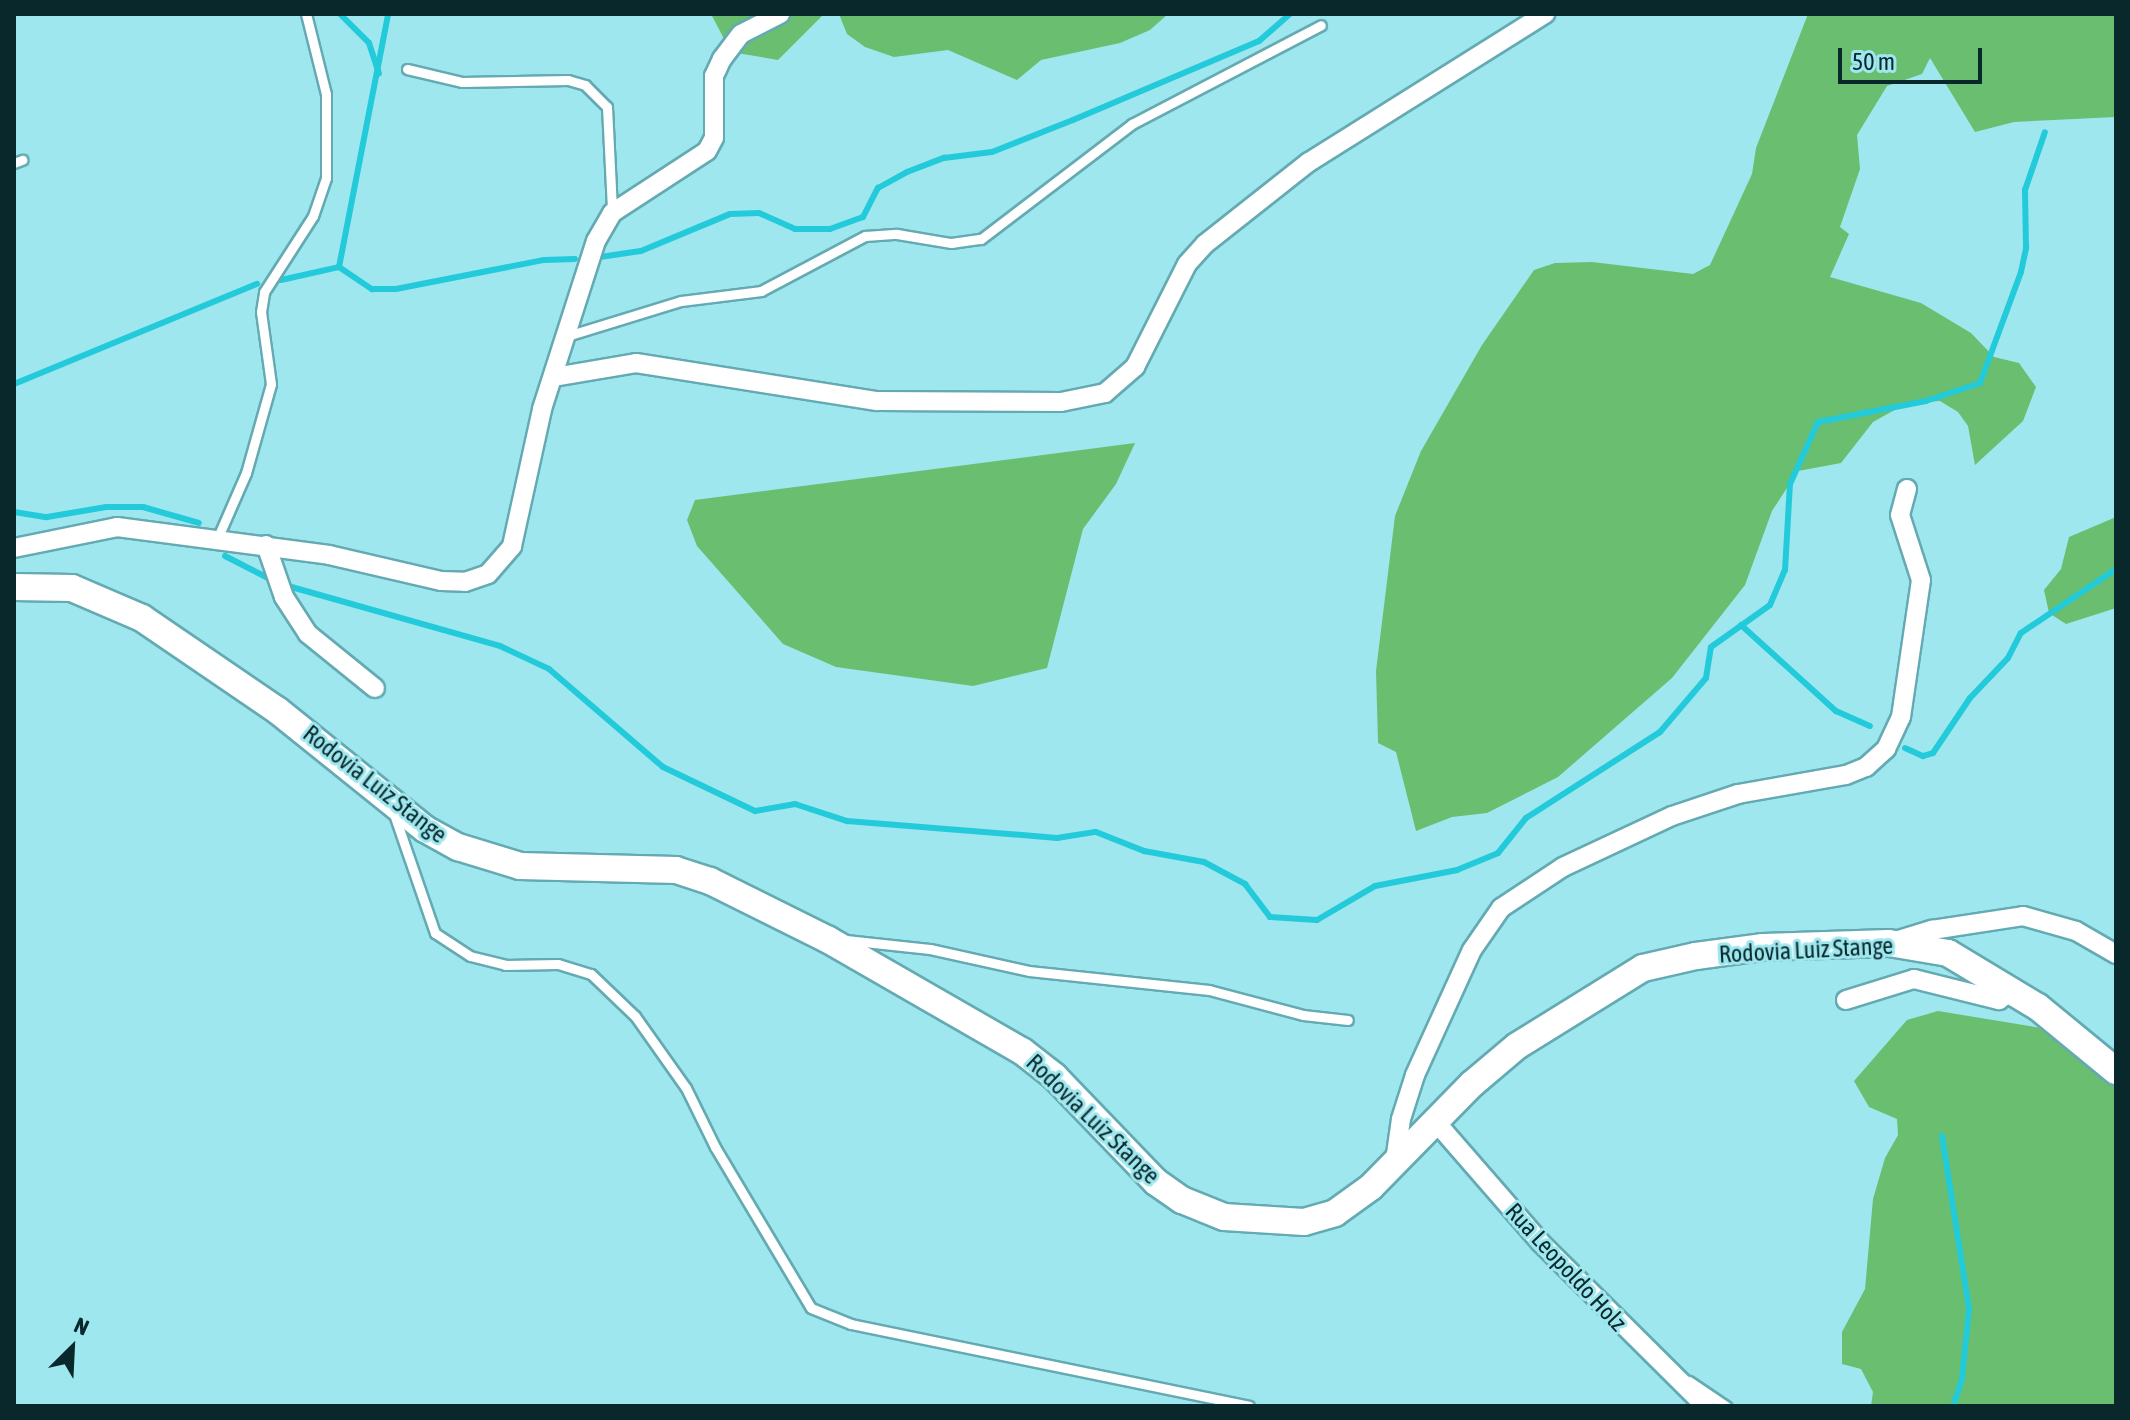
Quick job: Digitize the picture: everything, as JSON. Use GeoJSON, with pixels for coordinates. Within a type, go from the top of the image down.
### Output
{"type":"FeatureCollection","features":[{"type":"Feature","properties":{"kind":"street"},"geometry":{"type":"LineString","coordinates":[[14,548],[117,527],[218,537],[441,581],[465,582],[488,574],[512,546],[542,409],[596,241],[612,213],[707,151],[714,138],[714,76],[722,59],[741,34],[780,14]]}},
{"type":"Feature","properties":{"kind":"street"},"geometry":{"type":"LineString","coordinates":[[554,377],[636,363],[877,401],[1061,402],[1105,393],[1135,367],[1187,264],[1205,244],[1309,162],[1545,14]]}},
{"type":"Feature","properties":{"kind":"street"},"geometry":{"type":"LineString","coordinates":[[1395,1161],[1401,1119],[1415,1075],[1472,950],[1501,908],[1563,867],[1672,816],[1738,794],[1846,775],[1866,767],[1886,749],[1901,717],[1921,580],[1900,515],[1907,489]]}},
{"type":"Feature","properties":{"kind":"street"},"geometry":{"type":"LineString","coordinates":[[266,545],[284,597],[308,634],[375,688]]}},
{"type":"Feature","properties":{"kind":"street","name":"Rodovia Luiz Stange"},"geometry":{"type":"LineString","coordinates":[[14,587],[72,588],[142,618],[277,710],[425,829],[495,862],[676,870],[710,881],[827,939],[1022,1051],[1054,1076],[1156,1182],[1182,1200],[1224,1217],[1280,1223],[1335,1213],[1517,1046],[1643,968],[1763,947],[1889,943],[1948,953],[2013,990],[2075,1033],[2116,1071]]}},
{"type":"Feature","properties":{"kind":"street"},"geometry":{"type":"LineString","coordinates":[[1889,943],[1932,930],[2023,916],[2076,931],[2116,937]]}},
{"type":"Feature","properties":{"kind":"street"},"geometry":{"type":"LineString","coordinates":[[2076,931],[2116,954]]}},
{"type":"Feature","properties":{"kind":"street"},"geometry":{"type":"LineString","coordinates":[[1846,1000],[1914,979],[1999,1000],[2013,990]]}},
{"type":"Feature","properties":{"kind":"street","name":"Rua Leopoldo Holz"},"geometry":{"type":"LineString","coordinates":[[1435,1121],[1540,1242],[1705,1406]]}},
{"type":"Feature","properties":{"kind":"street"},"geometry":{"type":"LineString","coordinates":[[1653,1357],[1689,1406]]}},
{"type":"Feature","properties":{"kind":"lane"},"geometry":{"type":"LineString","coordinates":[[218,537],[246,473],[271,384],[261,312],[264,292],[313,216],[326,178],[326,94],[306,14]]}},
{"type":"Feature","properties":{"kind":"lane"},"geometry":{"type":"LineString","coordinates":[[567,336],[681,301],[761,291],[865,236],[889,233],[951,243],[981,239],[1132,124],[1321,25]]}},
{"type":"Feature","properties":{"kind":"lane"},"geometry":{"type":"LineString","coordinates":[[407,69],[462,82],[568,80],[585,85],[607,107],[612,213]]}},
{"type":"Feature","properties":{"kind":"lane"},"geometry":{"type":"LineString","coordinates":[[391,803],[435,933],[470,956],[505,965],[558,964],[591,974],[635,1016],[686,1088],[715,1147],[811,1308],[851,1324],[1249,1406]]}},
{"type":"Feature","properties":{"kind":"lane"},"geometry":{"type":"LineString","coordinates":[[827,939],[930,949],[1029,971],[1209,990],[1348,1020]]}},
{"type":"Feature","properties":{"kind":"lane"},"geometry":{"type":"LineString","coordinates":[[1653,1357],[1726,1406]]}},
{"type":"Feature","properties":{"kind":"green space"},"geometry":{"type":"Polygon","coordinates":[[[711,14],[824,14],[778,60],[731,52],[711,14]]]}},
{"type":"Feature","properties":{"kind":"green space"},"geometry":{"type":"Polygon","coordinates":[[[839,14],[1168,14],[1150,30],[1120,43],[1041,60],[1017,80],[948,50],[894,57],[865,47],[847,34],[839,14]]]}},
{"type":"Feature","properties":{"kind":"green space"},"geometry":{"type":"Polygon","coordinates":[[[1808,14],[2116,14],[2116,117],[2014,122],[1975,132],[1930,58],[1922,74],[1887,86],[1857,135],[1860,169],[1840,227],[1849,234],[1830,277],[1921,303],[1971,333],[1994,357],[2019,363],[2036,387],[2023,421],[1975,465],[1968,426],[1958,412],[1940,401],[1922,402],[1900,407],[1873,422],[1841,463],[1798,471],[1772,511],[1745,585],[1672,678],[1558,777],[1487,813],[1452,817],[1416,831],[1396,752],[1378,743],[1376,671],[1395,516],[1421,451],[1482,345],[1534,270],[1555,263],[1592,262],[1693,274],[1710,265],[1752,174],[1756,148],[1808,14]]]}},
{"type":"Feature","properties":{"kind":"green space"},"geometry":{"type":"Polygon","coordinates":[[[1135,443],[1116,484],[1083,529],[1047,668],[973,686],[836,667],[783,644],[697,546],[687,520],[695,500],[1135,443]]]}},
{"type":"Feature","properties":{"kind":"green space"},"geometry":{"type":"Polygon","coordinates":[[[2116,517],[2116,608],[2066,624],[2049,613],[2044,590],[2061,569],[2069,537],[2116,517]]]}},
{"type":"Feature","properties":{"kind":"green space"},"geometry":{"type":"Polygon","coordinates":[[[1938,1011],[2054,1030],[2116,1088],[2116,1406],[1871,1406],[1873,1392],[1861,1369],[1842,1364],[1842,1332],[1865,1289],[1873,1199],[1885,1158],[1898,1135],[1897,1119],[1869,1107],[1854,1081],[1907,1020],[1938,1011]]]}},
{"type":"Feature","properties":{"kind":"waterway"},"geometry":{"type":"LineString","coordinates":[[340,14],[369,43],[379,73]]}},
{"type":"Feature","properties":{"kind":"waterway"},"geometry":{"type":"LineString","coordinates":[[339,267],[388,14]]}},
{"type":"Feature","properties":{"kind":"waterway"},"geometry":{"type":"LineString","coordinates":[[600,257],[641,251],[730,214],[759,213],[795,229],[830,229],[863,217],[878,188],[907,172],[944,158],[992,152],[1073,120],[1259,41],[1290,14]]}},
{"type":"Feature","properties":{"kind":"waterway"},"geometry":{"type":"LineString","coordinates":[[288,586],[500,646],[549,669],[663,767],[755,811],[795,804],[847,821],[1057,838],[1096,832],[1144,851],[1204,862],[1245,884],[1270,917],[1317,920],[1375,886],[1457,870],[1498,853],[1526,818],[1660,732],[1706,678],[1711,647],[1770,605],[1785,570],[1790,484],[1818,422],[1926,401],[1980,383],[2021,272],[2026,248],[2025,190],[2045,132]]}},
{"type":"Feature","properties":{"kind":"waterway"},"geometry":{"type":"LineString","coordinates":[[281,280],[339,267],[372,289],[396,289],[544,260],[575,259]]}},
{"type":"Feature","properties":{"kind":"waterway"},"geometry":{"type":"LineString","coordinates":[[14,384],[257,284]]}},
{"type":"Feature","properties":{"kind":"waterway"},"geometry":{"type":"LineString","coordinates":[[14,512],[47,517],[106,507],[143,507],[199,523]]}},
{"type":"Feature","properties":{"kind":"waterway"},"geometry":{"type":"LineString","coordinates":[[225,556],[270,579]]}},
{"type":"Feature","properties":{"kind":"waterway"},"geometry":{"type":"LineString","coordinates":[[1905,748],[1923,756],[1933,753],[1970,698],[2008,658],[2021,633],[2116,569]]}},
{"type":"Feature","properties":{"kind":"waterway"},"geometry":{"type":"LineString","coordinates":[[1741,625],[1836,711],[1870,726]]}},
{"type":"Feature","properties":{"kind":"waterway"},"geometry":{"type":"LineString","coordinates":[[1942,1136],[1969,1309],[1962,1379],[1953,1406]]}}]}
